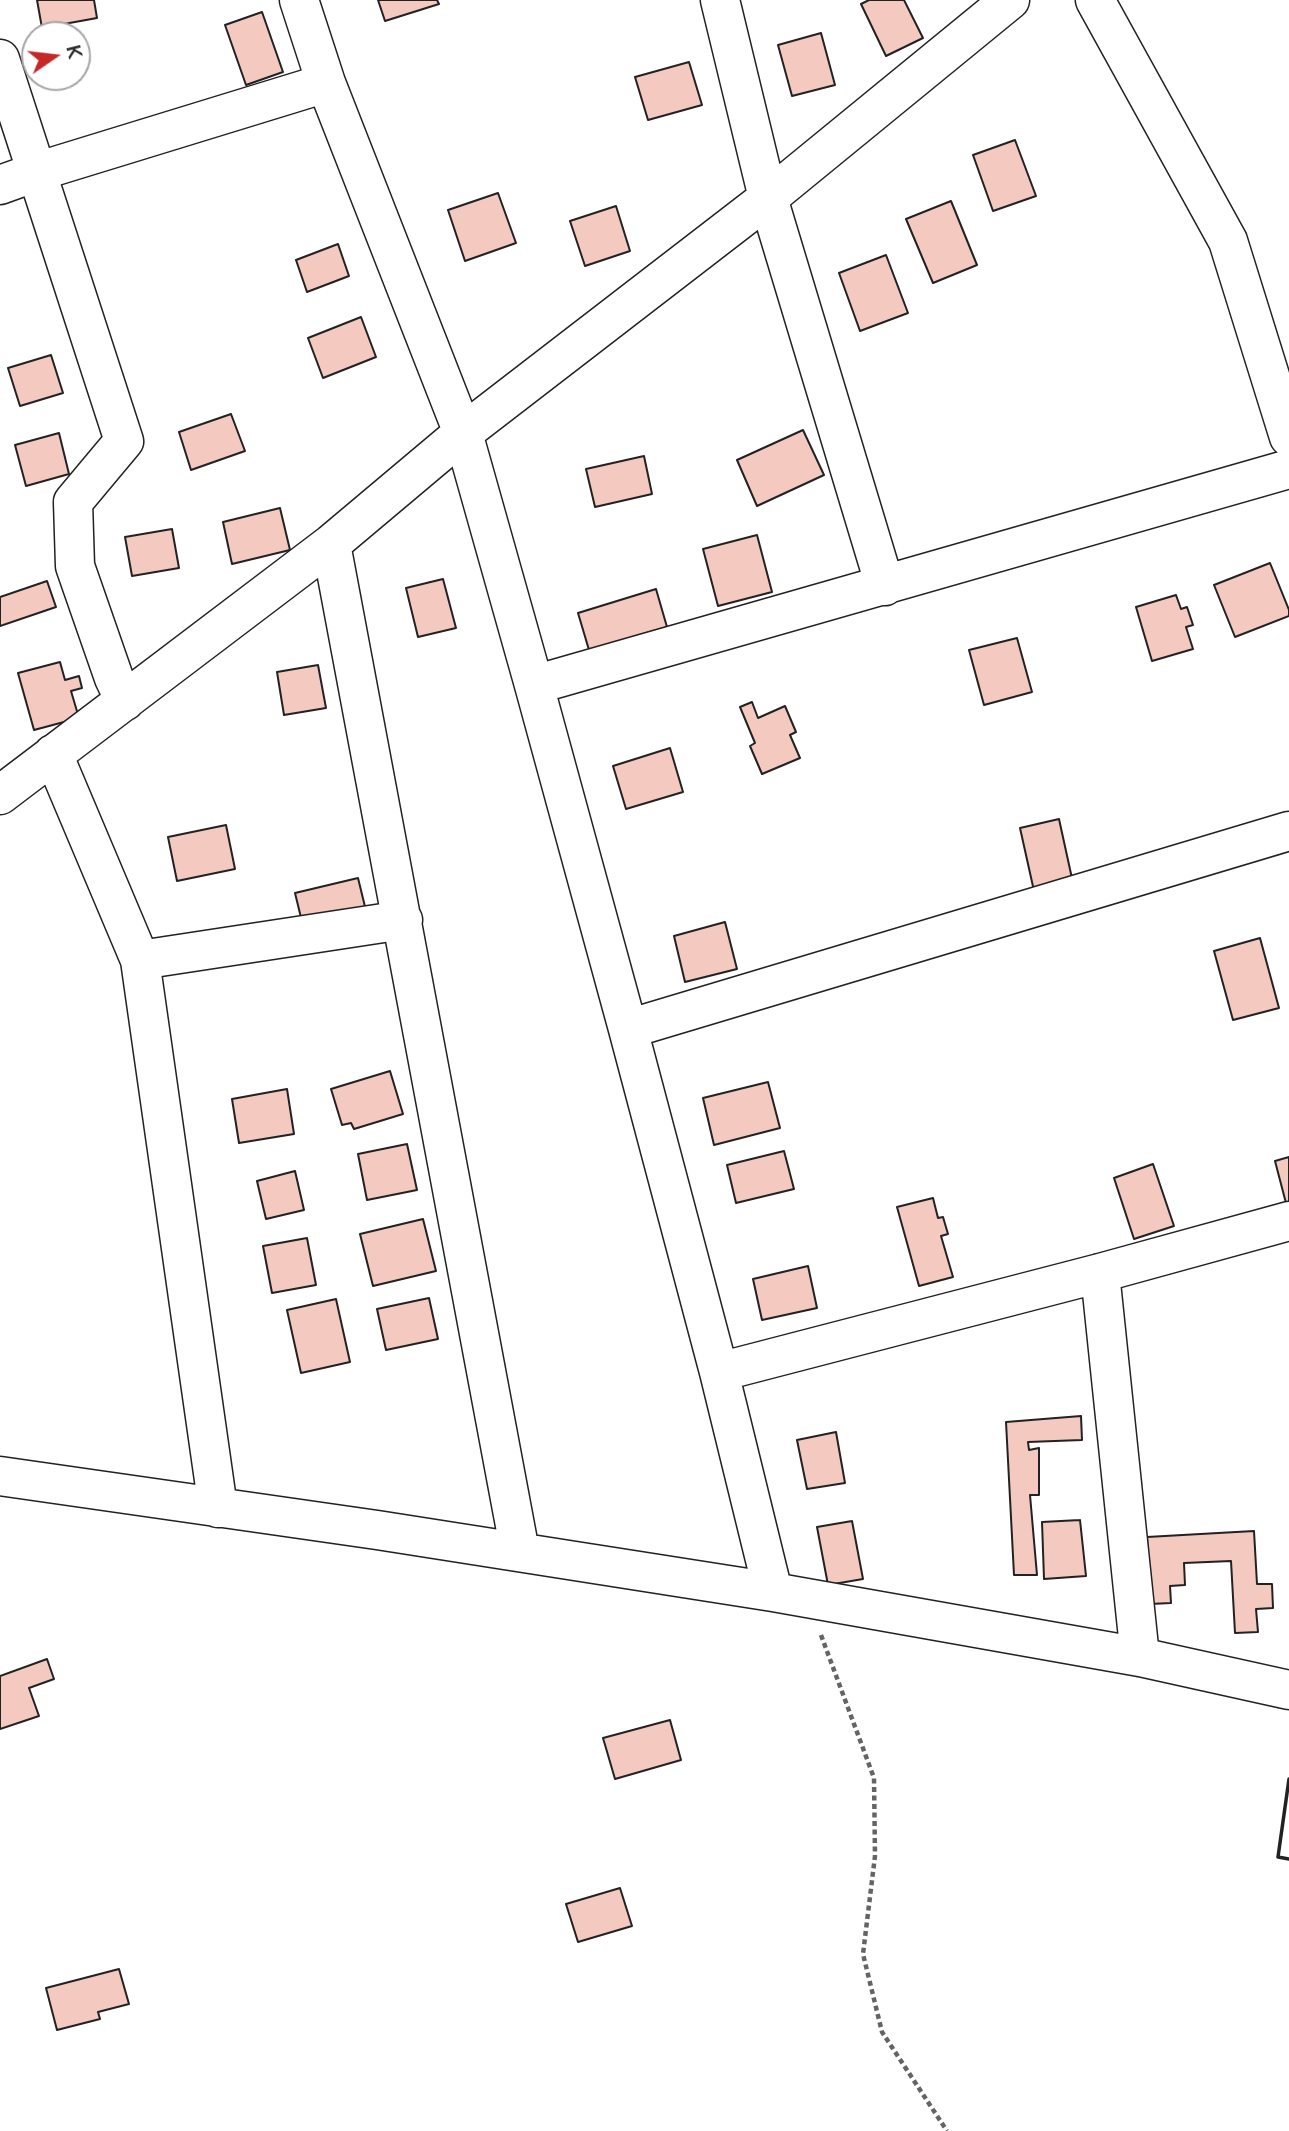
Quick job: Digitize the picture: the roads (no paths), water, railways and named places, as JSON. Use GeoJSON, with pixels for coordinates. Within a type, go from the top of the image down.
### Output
{"type":"FeatureCollection","features":[{"type":"Feature","properties":{"kind":"street"},"geometry":{"type":"LineString","coordinates":[[299,0],[326,83],[463,433],[628,1029],[719,1372],[790,1596]]}},
{"type":"Feature","properties":{"kind":"street"},"geometry":{"type":"LineString","coordinates":[[720,0],[768,198],[885,586]]}},
{"type":"Feature","properties":{"kind":"street"},"geometry":{"type":"LineString","coordinates":[[0,795],[331,544],[463,433],[768,198],[1010,0]]}},
{"type":"Feature","properties":{"kind":"street"},"geometry":{"type":"LineString","coordinates":[[1095,0],[1228,241],[1289,437]]}},
{"type":"Feature","properties":{"kind":"street"},"geometry":{"type":"LineString","coordinates":[[0,59],[124,441],[73,502],[75,566],[114,678],[125,701]]}},
{"type":"Feature","properties":{"kind":"street"},"geometry":{"type":"LineString","coordinates":[[0,185],[326,83]]}},
{"type":"Feature","properties":{"kind":"street"},"geometry":{"type":"LineString","coordinates":[[534,685],[1289,470]]}},
{"type":"Feature","properties":{"kind":"street"},"geometry":{"type":"LineString","coordinates":[[331,544],[520,1552]]}},
{"type":"Feature","properties":{"kind":"street"},"geometry":{"type":"LineString","coordinates":[[53,754],[140,960],[218,1508]]}},
{"type":"Feature","properties":{"kind":"street"},"geometry":{"type":"LineString","coordinates":[[628,1029],[1289,831]]}},
{"type":"Feature","properties":{"kind":"street"},"geometry":{"type":"LineString","coordinates":[[140,960],[403,920]]}},
{"type":"Feature","properties":{"kind":"street"},"geometry":{"type":"LineString","coordinates":[[719,1372],[1289,1221]]}},
{"type":"Feature","properties":{"kind":"street"},"geometry":{"type":"LineString","coordinates":[[1100,1273],[1140,1657]]}},
{"type":"Feature","properties":{"kind":"street"},"geometry":{"type":"LineString","coordinates":[[0,1476],[520,1552],[790,1596],[1140,1657],[1289,1690]]}}]}
